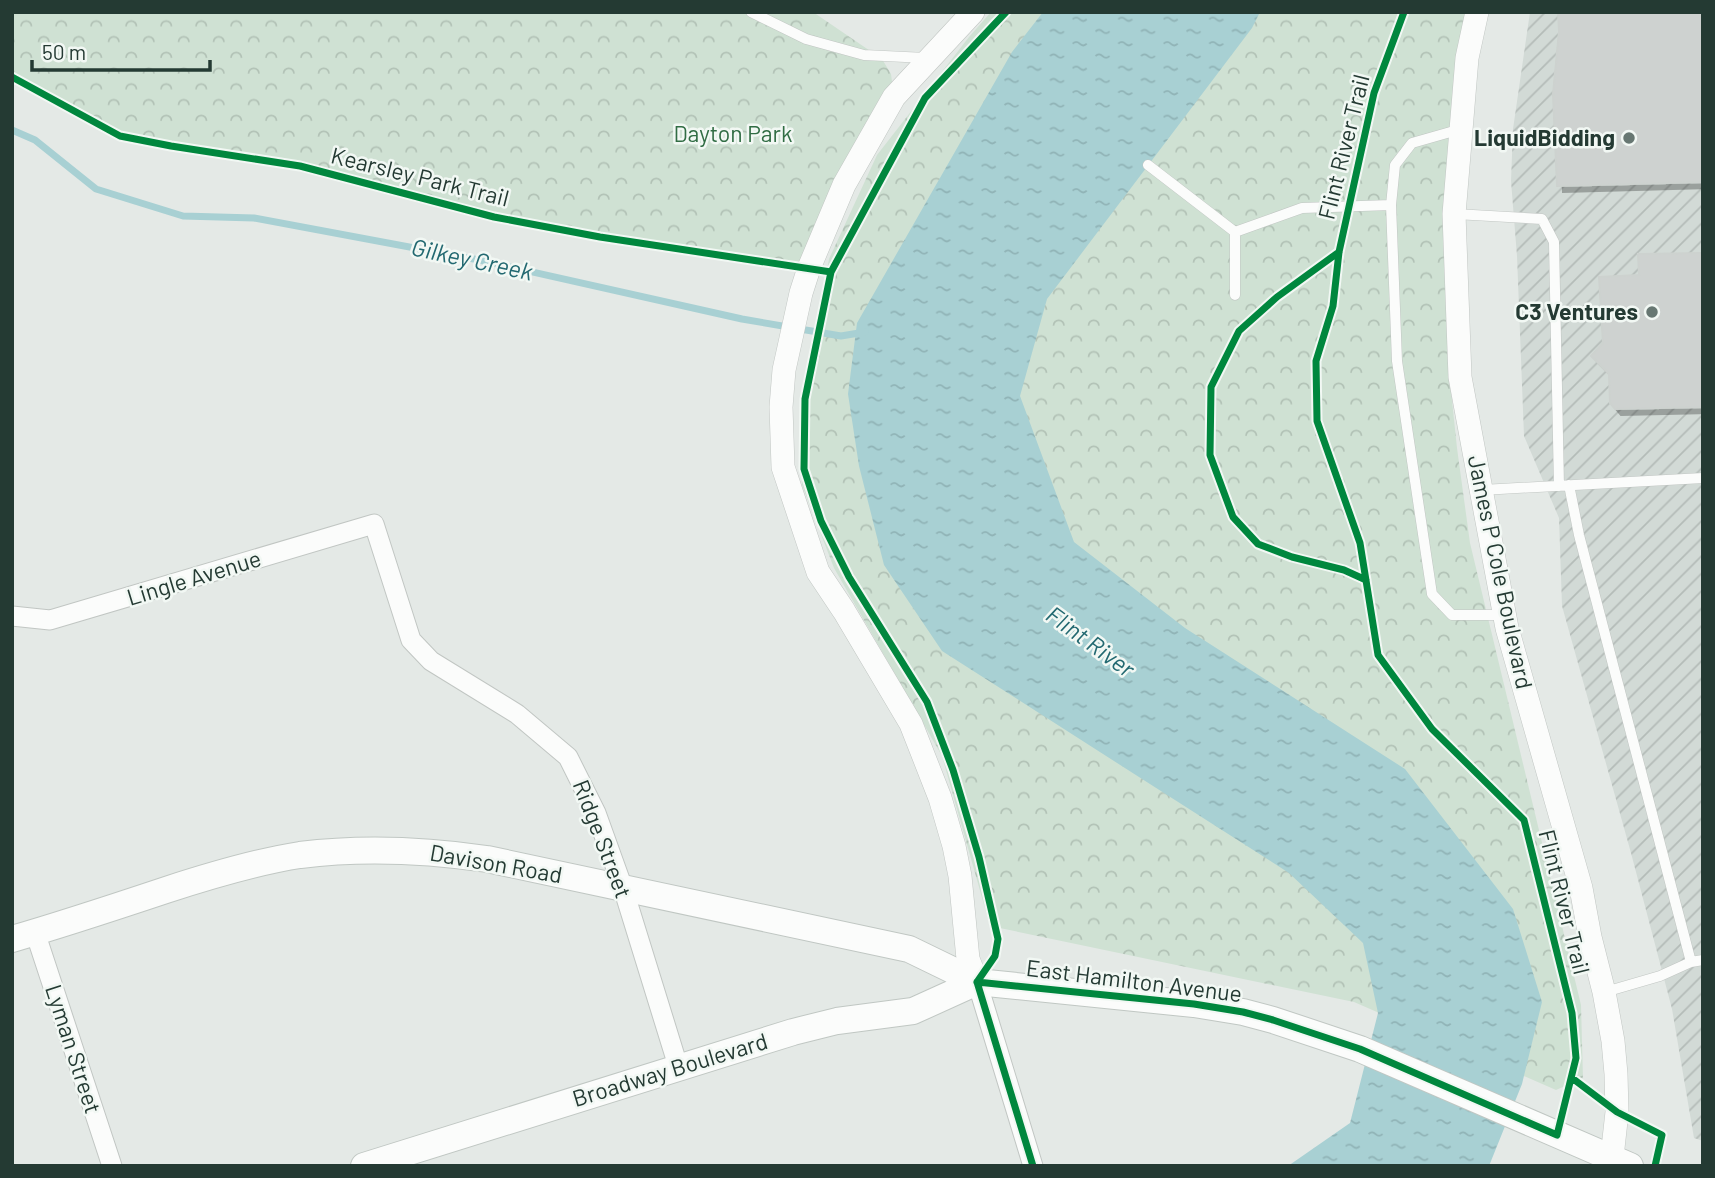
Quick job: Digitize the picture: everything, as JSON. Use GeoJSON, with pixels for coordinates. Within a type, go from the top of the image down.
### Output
{"type":"FeatureCollection","features":[{"type":"Feature","properties":{"kind":"main road","name":"Davison Road"},"geometry":{"type":"LineString","coordinates":[[24,936],[204,878],[298,856],[347,850],[392,849],[487,859],[909,948],[977,982]]}},
{"type":"Feature","properties":{"kind":"main road","name":"East Hamilton Avenue"},"geometry":{"type":"LineString","coordinates":[[977,982],[1194,1004],[1242,1012],[1311,1031],[1360,1049],[1618,1163]]}},
{"type":"Feature","properties":{"kind":"main road","name":"Broadway Boulevard"},"geometry":{"type":"LineString","coordinates":[[364,1166],[678,1066],[837,1021],[913,1011],[977,982]]}},
{"type":"Feature","properties":{"kind":"street"},"geometry":{"type":"LineString","coordinates":[[973,12],[894,97],[844,185],[809,268],[784,370],[781,407],[783,467],[818,572],[911,724],[940,798],[960,876],[968,959],[1033,1166]]}},
{"type":"Feature","properties":{"kind":"street","name":"James P Cole Boulevard"},"geometry":{"type":"LineString","coordinates":[[1477,12],[1467,58],[1454,214],[1460,377],[1504,615],[1581,888],[1604,992],[1616,1074],[1618,1163]]}},
{"type":"Feature","properties":{"kind":"street","name":"Lingle Avenue"},"geometry":{"type":"LineString","coordinates":[[12,616],[50,620],[374,524]]}},
{"type":"Feature","properties":{"kind":"street","name":"Ridge Street"},"geometry":{"type":"LineString","coordinates":[[374,524],[411,640],[431,661],[517,714],[568,757],[596,813],[678,1066]]}},
{"type":"Feature","properties":{"kind":"street","name":"Lyman Street"},"geometry":{"type":"LineString","coordinates":[[24,936],[112,1166]]}},
{"type":"Feature","properties":{"kind":"lane"},"geometry":{"type":"LineString","coordinates":[[751,12],[806,40],[864,55],[930,58]]}},
{"type":"Feature","properties":{"kind":"lane"},"geometry":{"type":"LineString","coordinates":[[1461,129],[1412,143],[1395,164],[1391,205],[1397,361],[1432,594],[1452,615],[1504,615]]}},
{"type":"Feature","properties":{"kind":"lane"},"geometry":{"type":"LineString","coordinates":[[1148,165],[1235,232]]}},
{"type":"Feature","properties":{"kind":"lane"},"geometry":{"type":"LineString","coordinates":[[1235,232],[1302,208],[1391,205]]}},
{"type":"Feature","properties":{"kind":"lane"},"geometry":{"type":"LineString","coordinates":[[1454,214],[1542,219],[1554,242],[1564,485],[1691,962]]}},
{"type":"Feature","properties":{"kind":"lane"},"geometry":{"type":"LineString","coordinates":[[1235,232],[1235,295]]}},
{"type":"Feature","properties":{"kind":"lane"},"geometry":{"type":"LineString","coordinates":[[1482,490],[1703,478]]}},
{"type":"Feature","properties":{"kind":"lane"},"geometry":{"type":"LineString","coordinates":[[1604,992],[1703,960]]}},
{"type":"Feature","properties":{"kind":"shaded area"},"geometry":{"type":"Polygon","coordinates":[[[1530,12],[1703,12],[1703,1141],[1694,1138],[1672,1009],[1562,606],[1559,518],[1524,436],[1517,256],[1511,181],[1513,129],[1530,12]]]}},
{"type":"Feature","properties":{"kind":"green space","name":"Dayton Park"},"geometry":{"type":"Polygon","coordinates":[[[12,12],[813,12],[882,59],[891,74],[894,97],[809,268],[600,237],[494,217],[300,166],[120,136],[12,77],[12,12]]]}},
{"type":"Feature","properties":{"kind":"green space"},"geometry":{"type":"Polygon","coordinates":[[[991,12],[1467,12],[1448,186],[1446,301],[1449,372],[1457,448],[1470,543],[1581,1005],[1583,1078],[1556,1090],[1354,1002],[990,926],[942,756],[834,568],[802,485],[800,409],[829,259],[877,155],[991,12]]]}},
{"type":"Feature","properties":{"kind":"water","name":"Flint River"},"geometry":{"type":"Polygon","coordinates":[[[1043,12],[1260,12],[1252,28],[1047,299],[1020,396],[1074,542],[1185,628],[1405,769],[1513,909],[1542,1002],[1522,1084],[1489,1166],[1288,1166],[1350,1123],[1378,1013],[1363,943],[1289,873],[942,651],[884,565],[859,466],[848,394],[857,323],[1012,52],[1043,12]]]}},
{"type":"Feature","properties":{"kind":"building","name":"LiquidBidding"},"geometry":{"type":"Polygon","coordinates":[[[1558,12],[1703,12],[1703,182],[1557,186],[1553,94],[1559,31],[1558,12]]]}},
{"type":"Feature","properties":{"kind":"building","name":"C3 Ventures"},"geometry":{"type":"Polygon","coordinates":[[[1703,253],[1703,407],[1615,409],[1610,403],[1609,374],[1591,356],[1603,343],[1599,277],[1639,275],[1638,254],[1703,253]]]}},
{"type":"Feature","properties":{"kind":"waterway","name":"Gilkey Creek"},"geometry":{"type":"LineString","coordinates":[[12,130],[35,140],[96,189],[183,216],[254,218],[479,260],[742,319],[841,336],[865,332]]}},
{"type":"Feature","properties":{"kind":"cycle path"},"geometry":{"type":"LineString","coordinates":[[977,982],[995,956],[998,939],[979,857],[953,770],[927,702],[849,577],[821,521],[804,469],[805,399],[831,272],[925,98],[1006,12]]}},
{"type":"Feature","properties":{"kind":"cycle path","name":"Flint River Trail"},"geometry":{"type":"LineString","coordinates":[[977,982],[1194,1004],[1243,1012],[1360,1049],[1557,1135],[1576,1058],[1572,1013],[1524,820],[1432,729],[1378,655],[1360,543],[1317,421],[1316,361],[1333,306],[1339,252],[1374,93],[1404,12]]}},
{"type":"Feature","properties":{"kind":"cycle path","name":"Kearsley Park Trail"},"geometry":{"type":"LineString","coordinates":[[12,77],[120,136],[300,166],[494,217],[600,237],[831,272]]}},
{"type":"Feature","properties":{"kind":"cycle path"},"geometry":{"type":"LineString","coordinates":[[1339,252],[1277,297],[1239,331],[1211,387],[1210,455],[1233,517],[1258,544],[1292,557],[1344,570],[1366,580]]}},
{"type":"Feature","properties":{"kind":"cycle path"},"geometry":{"type":"LineString","coordinates":[[977,982],[1033,1166]]}},
{"type":"Feature","properties":{"kind":"cycle path"},"geometry":{"type":"LineString","coordinates":[[1572,1078],[1617,1112],[1662,1135],[1655,1166]]}},
{"type":"Feature","properties":{"kind":"place","name":"LiquidBidding"},"geometry":{"type":"Point","coordinates":[1629,138]}},
{"type":"Feature","properties":{"kind":"place","name":"C3 Ventures"},"geometry":{"type":"Point","coordinates":[1652,312]}}]}
